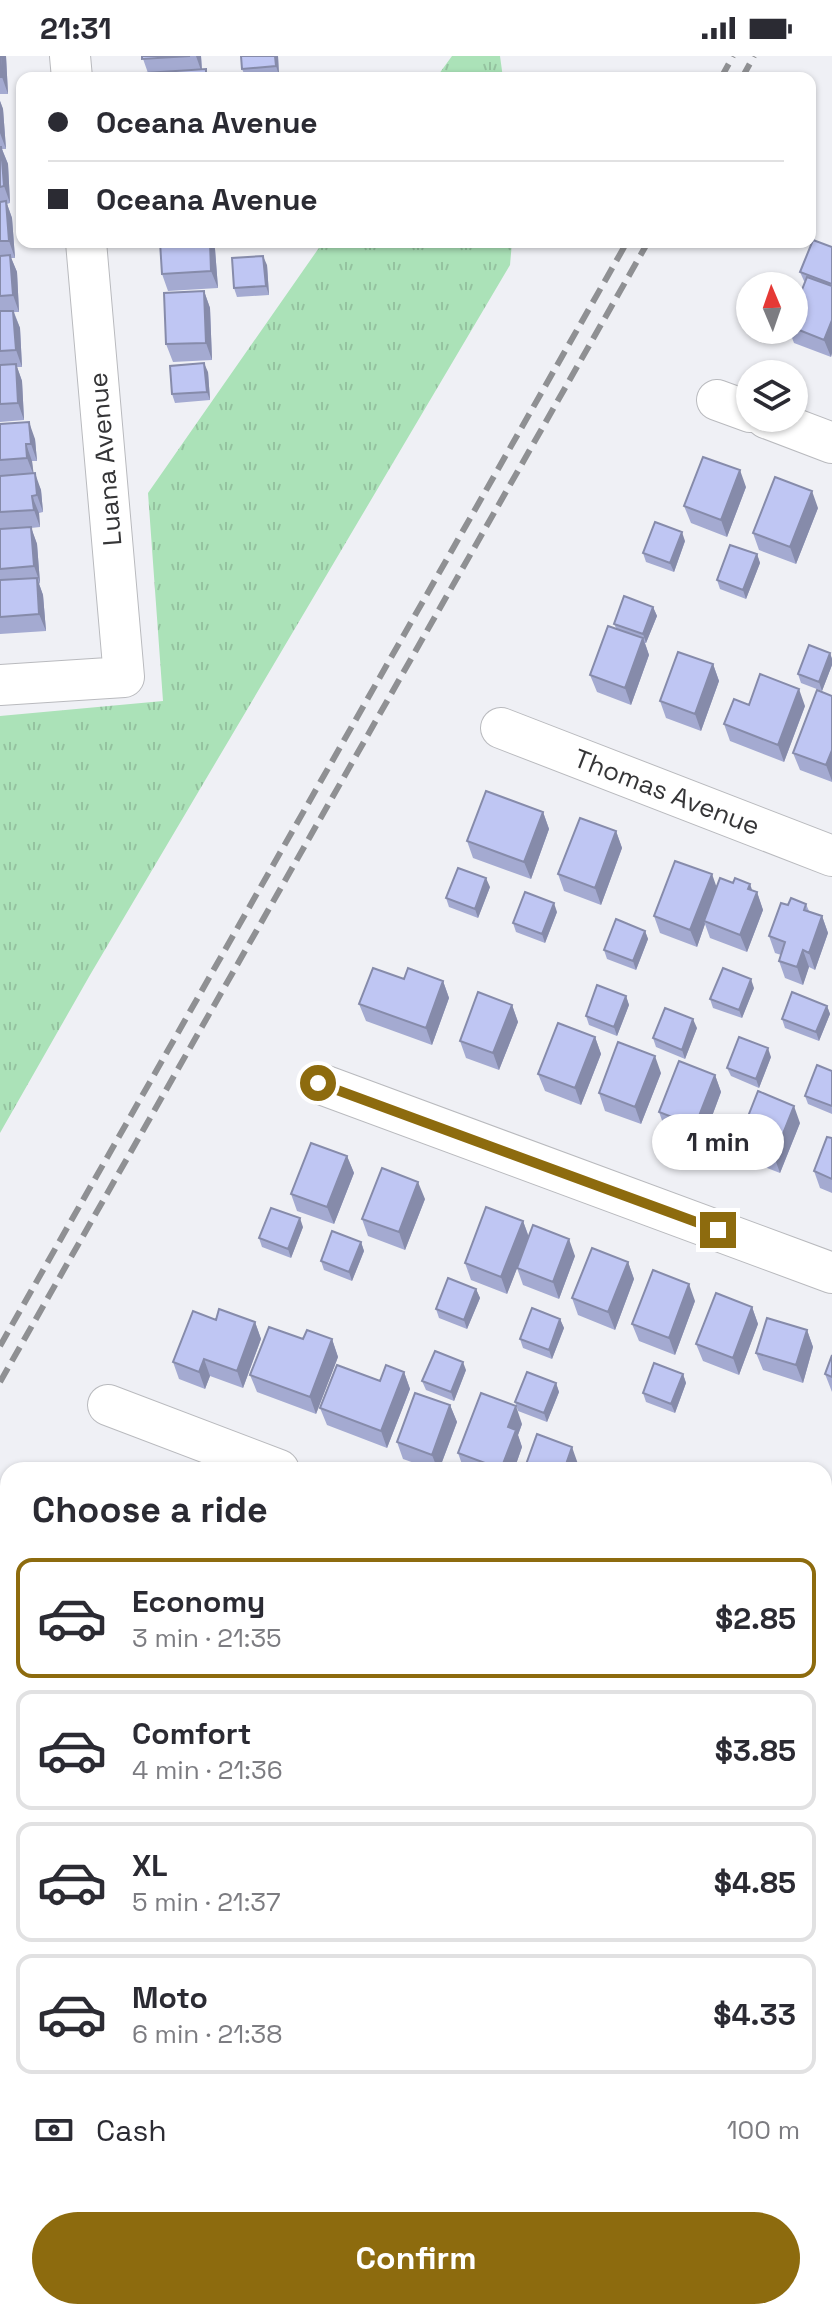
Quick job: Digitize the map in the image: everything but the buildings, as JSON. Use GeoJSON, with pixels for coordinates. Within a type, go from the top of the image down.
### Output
{"type":"FeatureCollection","features":[{"type":"Feature","properties":{"kind":"street","name":"Luana Avenue"},"geometry":{"type":"LineString","coordinates":[[0,685],[124,677],[87,248]]}},
{"type":"Feature","properties":{"kind":"street"},"geometry":{"type":"LineString","coordinates":[[803,432],[832,443]]}},
{"type":"Feature","properties":{"kind":"street","name":"Thomas Avenue"},"geometry":{"type":"LineString","coordinates":[[501,728],[832,856]]}},
{"type":"Feature","properties":{"kind":"street"},"geometry":{"type":"LineString","coordinates":[[318,1083],[832,1273]]}},
{"type":"Feature","properties":{"kind":"street"},"geometry":{"type":"LineString","coordinates":[[108,1405],[258,1462]]}},
{"type":"Feature","properties":{"kind":"green space"},"geometry":{"type":"Polygon","coordinates":[[[452,56],[500,56],[502,72],[440,72],[452,56]]]}},
{"type":"Feature","properties":{"kind":"green space"},"geometry":{"type":"Polygon","coordinates":[[[319,248],[511,248],[510,265],[90,975],[0,1133],[0,716],[163,701],[148,493],[319,248]]]}},
{"type":"Feature","properties":{"kind":"railway"},"geometry":{"type":"LineString","coordinates":[[724,72],[733,56]]}},
{"type":"Feature","properties":{"kind":"railway"},"geometry":{"type":"LineString","coordinates":[[745,72],[754,56]]}},
{"type":"Feature","properties":{"kind":"railway"},"geometry":{"type":"LineString","coordinates":[[0,1346],[624,248]]}},
{"type":"Feature","properties":{"kind":"railway"},"geometry":{"type":"LineString","coordinates":[[0,1382],[645,248]]}},
{"type":"Feature","properties":{"kind":"route"},"geometry":{"type":"LineString","coordinates":[[318,1083],[718,1230]]}}]}
